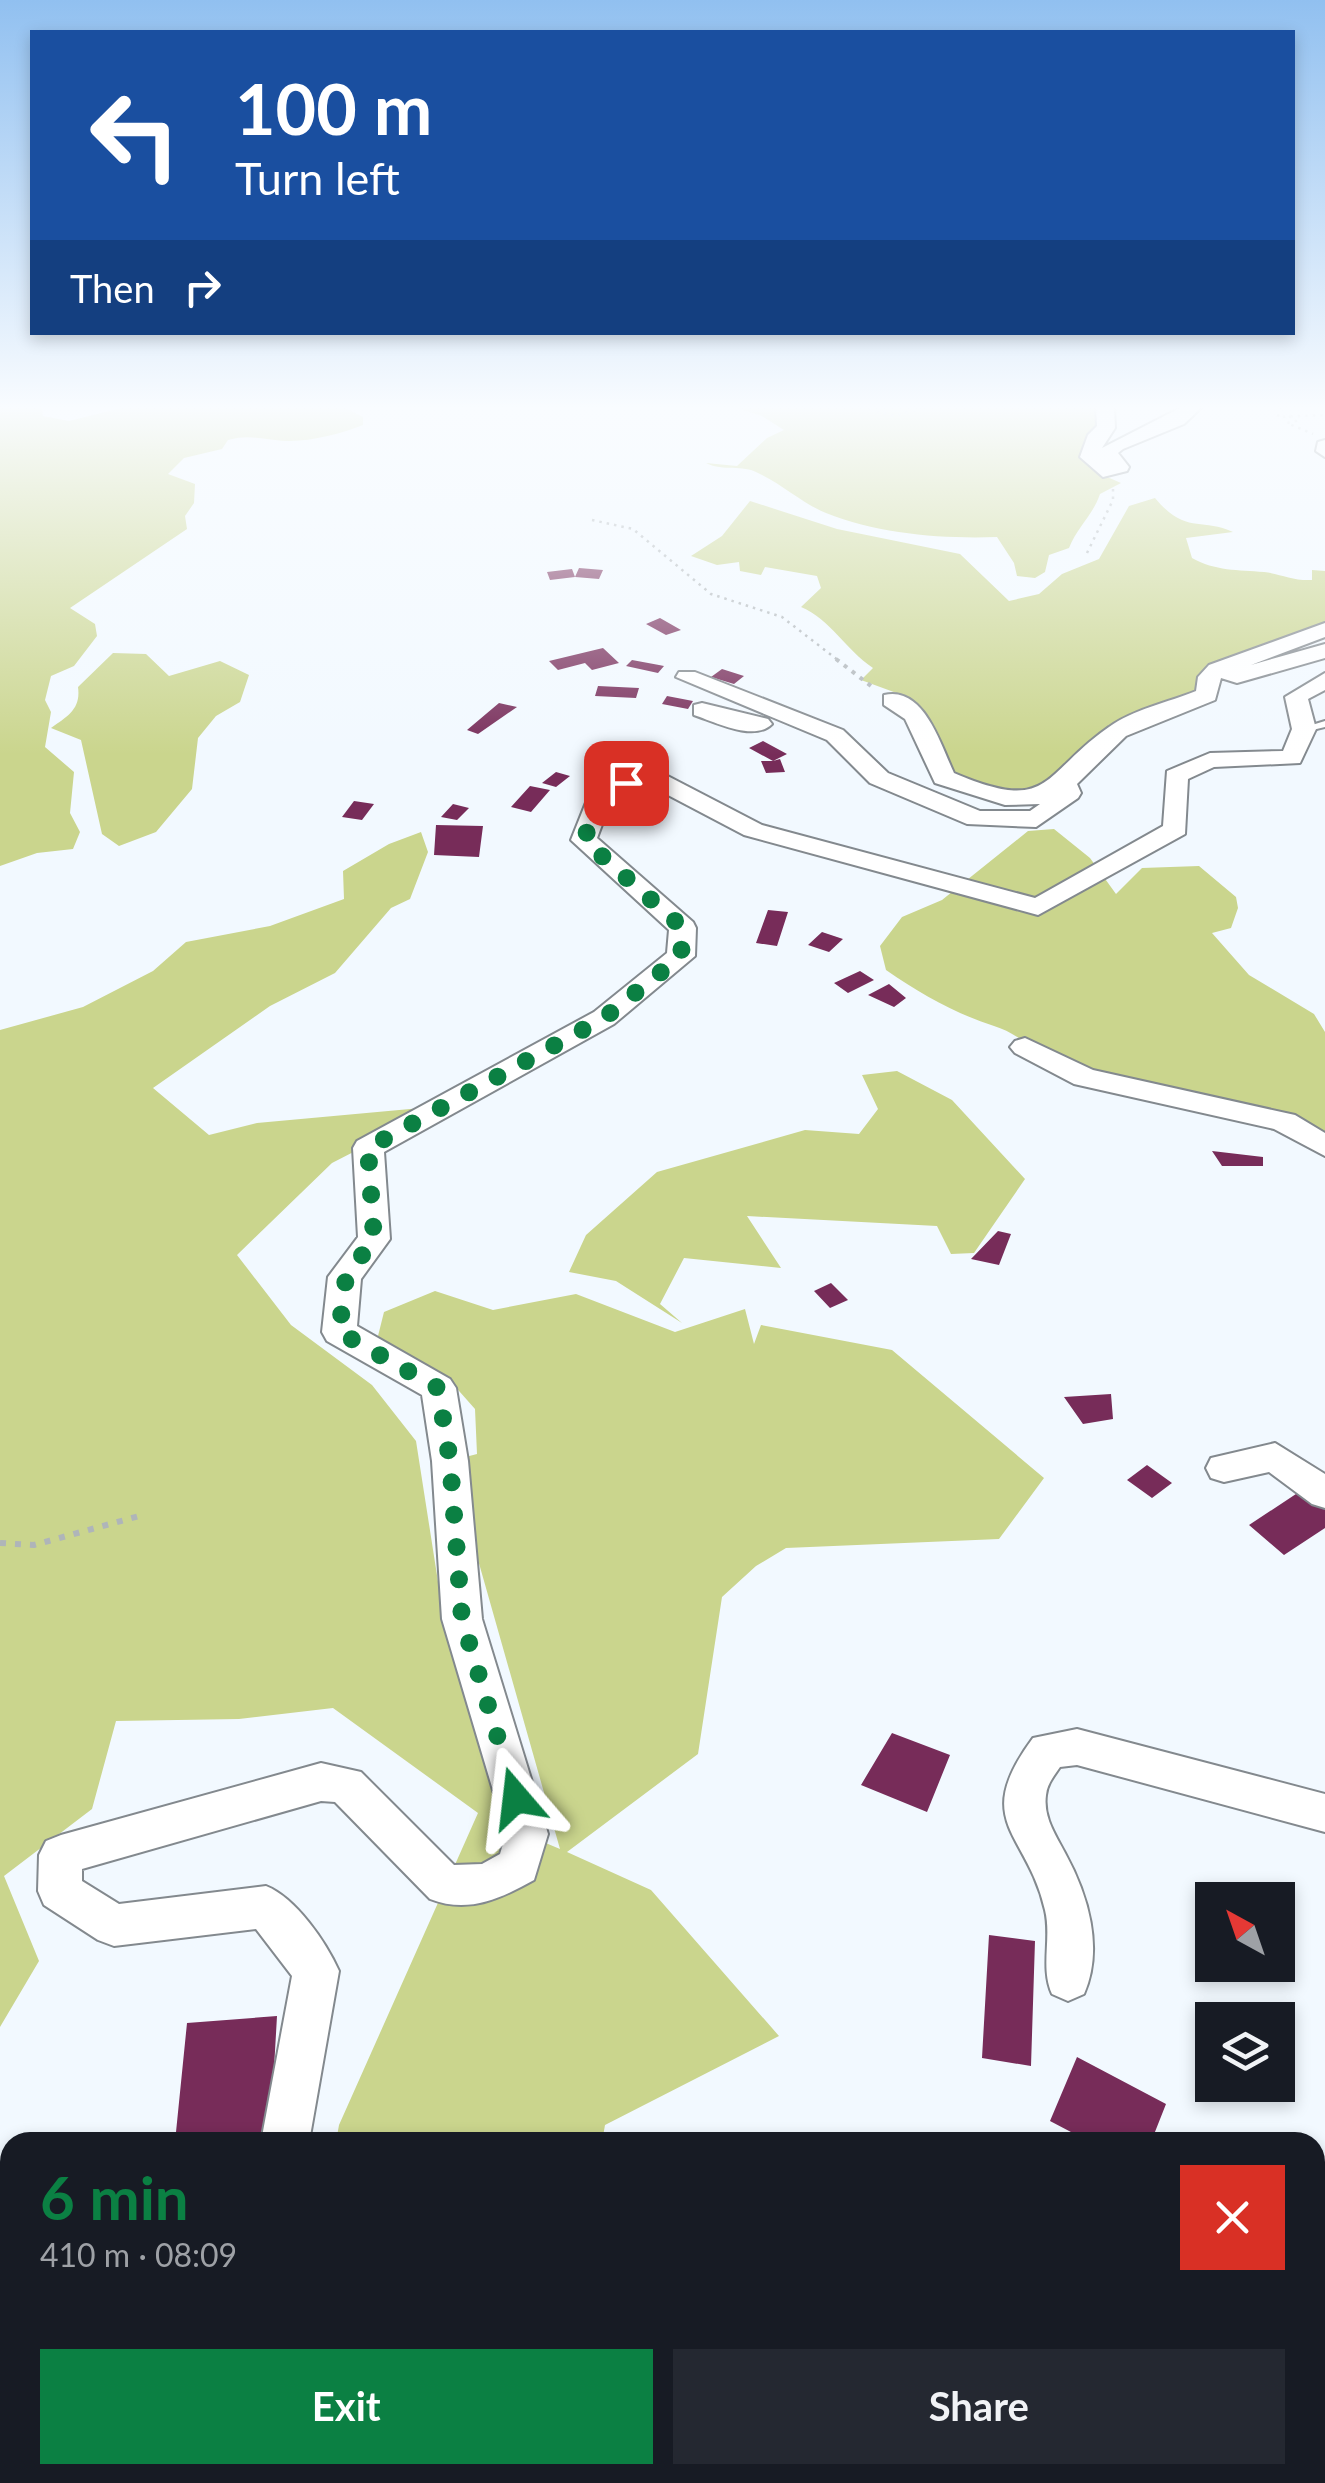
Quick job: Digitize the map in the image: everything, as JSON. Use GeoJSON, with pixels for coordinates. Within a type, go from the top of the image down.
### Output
{"type":"FeatureCollection","features":[{"type":"Feature","properties":{"kind":"street"},"geometry":{"type":"LineString","coordinates":[[892,700],[915,715],[944,778],[993,799],[1055,792],[1118,731],[1207,695],[1210,677],[1217,670],[1325,630]]}},
{"type":"Feature","properties":{"kind":"street"},"geometry":{"type":"LineString","coordinates":[[1217,670],[1237,676],[1325,651]]}},
{"type":"Feature","properties":{"kind":"street"},"geometry":{"type":"LineString","coordinates":[[687,677],[836,735],[878,778],[976,819],[1036,820],[1069,793],[1064,782]]}},
{"type":"Feature","properties":{"kind":"street"},"geometry":{"type":"LineString","coordinates":[[287,2132],[316,1971],[266,1907],[114,1925],[60,1891],[60,1856],[321,1782],[346,1784],[445,1884],[487,1884],[518,1866],[527,1834],[462,1619],[450,1461],[438,1388],[339,1332],[346,1277],[374,1239],[368,1148],[604,1018],[681,956],[683,928],[584,840],[602,790],[650,776],[753,830],[1038,907],[1176,829],[1176,776],[1210,760],[1292,758],[1314,726],[1296,697],[1325,680]]}},
{"type":"Feature","properties":{"kind":"street"},"geometry":{"type":"LineString","coordinates":[[702,710],[753,724],[765,723],[758,715],[764,709]]}},
{"type":"Feature","properties":{"kind":"street"},"geometry":{"type":"LineString","coordinates":[[1025,1048],[1084,1076],[1284,1122],[1325,1146]]}},
{"type":"Feature","properties":{"kind":"street"},"geometry":{"type":"LineString","coordinates":[[1224,1468],[1275,1456],[1325,1494]]}},
{"type":"Feature","properties":{"kind":"street"},"geometry":{"type":"LineString","coordinates":[[1068,1979],[1067,1908],[1023,1813],[1028,1774],[1048,1751],[1077,1747],[1325,1813]]}},
{"type":"Feature","properties":{"kind":"path"},"geometry":{"type":"LineString","coordinates":[[605,523],[634,529],[710,594],[782,617],[892,700]]}},
{"type":"Feature","properties":{"kind":"path"},"geometry":{"type":"LineString","coordinates":[[1087,553],[1102,523]]}},
{"type":"Feature","properties":{"kind":"path"},"geometry":{"type":"LineString","coordinates":[[0,1543],[34,1545],[139,1516]]}},
{"type":"Feature","properties":{"kind":"green space"},"geometry":{"type":"Polygon","coordinates":[[[0,523],[186,523],[187,529],[70,608],[95,624],[97,636],[74,666],[51,676],[45,700],[51,712],[45,747],[74,772],[70,813],[80,832],[73,849],[37,853],[0,866],[0,523]]]}},
{"type":"Feature","properties":{"kind":"green space"},"geometry":{"type":"Polygon","coordinates":[[[733,523],[818,523],[960,554],[1009,601],[1039,594],[1062,574],[1099,559],[1119,523],[1195,523],[1221,528],[1233,532],[1186,538],[1192,558],[1227,569],[1305,580],[1312,580],[1312,570],[1325,571],[1325,632],[1200,678],[1196,694],[1029,792],[965,790],[902,695],[861,680],[873,668],[821,619],[801,607],[821,588],[817,576],[765,567],[761,575],[740,571],[739,562],[717,565],[691,556],[722,536],[733,523]]]}},
{"type":"Feature","properties":{"kind":"green space"},"geometry":{"type":"Polygon","coordinates":[[[856,523],[1083,523],[1069,548],[1049,555],[1045,572],[1035,578],[1017,576],[1014,563],[997,537],[932,536],[856,523]]]}},
{"type":"Feature","properties":{"kind":"green space"},"geometry":{"type":"Polygon","coordinates":[[[113,653],[146,654],[169,676],[220,661],[249,675],[240,702],[216,716],[198,738],[192,789],[156,832],[119,846],[102,834],[81,740],[51,728],[72,711],[78,687],[113,653]]]}},
{"type":"Feature","properties":{"kind":"green space"},"geometry":{"type":"Polygon","coordinates":[[[1054,829],[1090,858],[1116,894],[1142,868],[1199,866],[1236,897],[1238,908],[1231,928],[1212,933],[1249,975],[1314,1014],[1325,1032],[1325,1141],[1191,1108],[1092,1077],[1052,1060],[1003,1029],[938,1002],[886,970],[880,946],[902,917],[942,900],[1028,831],[1054,829]]]}},
{"type":"Feature","properties":{"kind":"green space"},"geometry":{"type":"Polygon","coordinates":[[[421,832],[428,852],[410,899],[391,908],[335,973],[270,1006],[153,1088],[209,1135],[257,1123],[443,1106],[332,1163],[237,1255],[291,1325],[372,1385],[416,1441],[444,1620],[529,1836],[560,1849],[450,1461],[477,1454],[475,1409],[444,1374],[410,1371],[378,1336],[384,1312],[435,1291],[493,1310],[576,1294],[675,1332],[745,1309],[754,1344],[761,1325],[892,1350],[1044,1478],[999,1539],[786,1548],[756,1566],[722,1597],[698,1754],[567,1852],[651,1890],[779,2036],[605,2125],[604,2132],[338,2132],[478,1813],[333,1708],[239,1719],[116,1721],[92,1809],[4,1876],[39,1961],[0,2027],[0,1030],[83,1007],[153,971],[186,942],[270,926],[344,899],[343,871],[389,844],[421,832]]]}},
{"type":"Feature","properties":{"kind":"green space"},"geometry":{"type":"Polygon","coordinates":[[[897,1071],[952,1100],[1025,1179],[974,1253],[951,1254],[937,1226],[747,1216],[781,1268],[684,1258],[660,1304],[682,1323],[616,1281],[569,1272],[586,1235],[657,1172],[805,1130],[859,1134],[878,1109],[862,1075],[897,1071]]]}},
{"type":"Feature","properties":{"kind":"building"},"geometry":{"type":"Polygon","coordinates":[[[579,568],[603,570],[599,579],[575,577],[579,568]]]}},
{"type":"Feature","properties":{"kind":"building"},"geometry":{"type":"Polygon","coordinates":[[[572,569],[575,577],[550,580],[547,572],[572,569]]]}},
{"type":"Feature","properties":{"kind":"building"},"geometry":{"type":"Polygon","coordinates":[[[660,618],[681,630],[666,635],[646,624],[660,618]]]}},
{"type":"Feature","properties":{"kind":"building"},"geometry":{"type":"Polygon","coordinates":[[[603,648],[619,663],[592,670],[585,663],[558,670],[549,661],[603,648]]]}},
{"type":"Feature","properties":{"kind":"building"},"geometry":{"type":"Polygon","coordinates":[[[632,660],[664,666],[658,673],[626,666],[632,660]]]}},
{"type":"Feature","properties":{"kind":"building"},"geometry":{"type":"Polygon","coordinates":[[[722,669],[744,676],[734,684],[711,677],[722,669]]]}},
{"type":"Feature","properties":{"kind":"building"},"geometry":{"type":"Polygon","coordinates":[[[598,686],[639,688],[636,698],[595,696],[598,686]]]}},
{"type":"Feature","properties":{"kind":"building"},"geometry":{"type":"Polygon","coordinates":[[[667,696],[693,701],[688,709],[662,704],[667,696]]]}},
{"type":"Feature","properties":{"kind":"building"},"geometry":{"type":"Polygon","coordinates":[[[499,703],[517,707],[478,734],[467,730],[499,703]]]}},
{"type":"Feature","properties":{"kind":"building"},"geometry":{"type":"Polygon","coordinates":[[[763,741],[787,754],[773,761],[749,748],[763,741]]]}},
{"type":"Feature","properties":{"kind":"building"},"geometry":{"type":"Polygon","coordinates":[[[648,752],[653,769],[614,773],[609,755],[648,752]]]}},
{"type":"Feature","properties":{"kind":"building"},"geometry":{"type":"Polygon","coordinates":[[[780,759],[785,772],[766,773],[761,761],[780,759]]]}},
{"type":"Feature","properties":{"kind":"building"},"geometry":{"type":"Polygon","coordinates":[[[556,772],[570,776],[556,787],[542,783],[556,772]]]}},
{"type":"Feature","properties":{"kind":"building"},"geometry":{"type":"Polygon","coordinates":[[[530,786],[550,790],[531,812],[511,807],[530,786]]]}},
{"type":"Feature","properties":{"kind":"building"},"geometry":{"type":"Polygon","coordinates":[[[354,801],[374,804],[362,820],[342,817],[354,801]]]}},
{"type":"Feature","properties":{"kind":"building"},"geometry":{"type":"Polygon","coordinates":[[[453,804],[469,808],[457,820],[441,817],[453,804]]]}},
{"type":"Feature","properties":{"kind":"building"},"geometry":{"type":"Polygon","coordinates":[[[436,825],[483,826],[479,857],[434,855],[436,825]]]}},
{"type":"Feature","properties":{"kind":"building"},"geometry":{"type":"Polygon","coordinates":[[[768,910],[788,912],[777,946],[756,943],[768,910]]]}},
{"type":"Feature","properties":{"kind":"building"},"geometry":{"type":"Polygon","coordinates":[[[822,932],[843,939],[829,952],[808,945],[822,932]]]}},
{"type":"Feature","properties":{"kind":"building"},"geometry":{"type":"Polygon","coordinates":[[[860,971],[874,980],[848,993],[834,983],[860,971]]]}},
{"type":"Feature","properties":{"kind":"building"},"geometry":{"type":"Polygon","coordinates":[[[889,984],[906,998],[894,1007],[868,995],[889,984]]]}},
{"type":"Feature","properties":{"kind":"building"},"geometry":{"type":"Polygon","coordinates":[[[1212,1151],[1263,1157],[1263,1166],[1222,1166],[1212,1151]]]}},
{"type":"Feature","properties":{"kind":"building"},"geometry":{"type":"Polygon","coordinates":[[[998,1231],[1011,1234],[999,1265],[971,1259],[998,1231]]]}},
{"type":"Feature","properties":{"kind":"building"},"geometry":{"type":"Polygon","coordinates":[[[831,1283],[848,1300],[830,1308],[814,1291],[831,1283]]]}},
{"type":"Feature","properties":{"kind":"building"},"geometry":{"type":"Polygon","coordinates":[[[1111,1394],[1113,1419],[1083,1424],[1064,1397],[1111,1394]]]}},
{"type":"Feature","properties":{"kind":"building"},"geometry":{"type":"Polygon","coordinates":[[[1147,1465],[1172,1483],[1152,1498],[1127,1480],[1147,1465]]]}},
{"type":"Feature","properties":{"kind":"building"},"geometry":{"type":"Polygon","coordinates":[[[1302,1490],[1325,1509],[1325,1528],[1284,1555],[1249,1525],[1302,1490]]]}},
{"type":"Feature","properties":{"kind":"building"},"geometry":{"type":"Polygon","coordinates":[[[892,1733],[950,1755],[927,1812],[861,1785],[892,1733]]]}},
{"type":"Feature","properties":{"kind":"building"},"geometry":{"type":"Polygon","coordinates":[[[989,1935],[1035,1941],[1031,2066],[982,2058],[989,1935]]]}},
{"type":"Feature","properties":{"kind":"building"},"geometry":{"type":"Polygon","coordinates":[[[277,2016],[270,2132],[176,2132],[187,2023],[277,2016]]]}},
{"type":"Feature","properties":{"kind":"building"},"geometry":{"type":"Polygon","coordinates":[[[1077,2057],[1166,2104],[1155,2132],[1071,2132],[1050,2121],[1077,2057]]]}},
{"type":"Feature","properties":{"kind":"route"},"geometry":{"type":"LineString","coordinates":[[516,1798],[462,1619],[450,1461],[438,1388],[339,1332],[346,1277],[374,1239],[368,1148],[604,1018],[681,956],[683,928],[584,840],[602,790],[626,783]]}}]}
